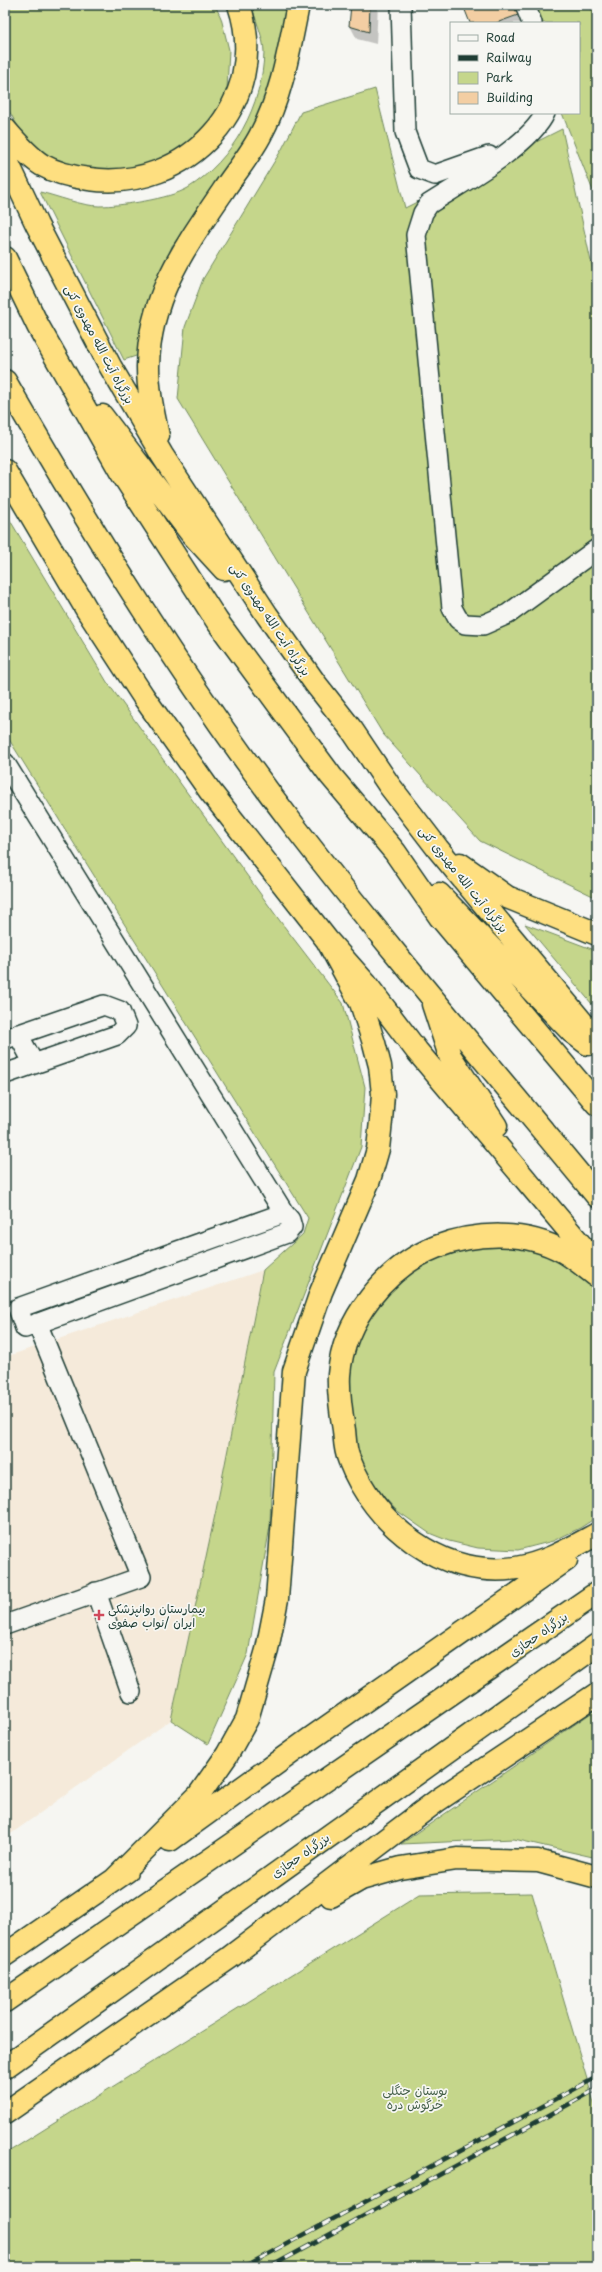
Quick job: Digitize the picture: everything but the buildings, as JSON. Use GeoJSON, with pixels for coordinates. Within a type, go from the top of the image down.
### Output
{"type":"FeatureCollection","features":[{"type":"Feature","properties":{"kind":"highway"},"geometry":{"type":"LineString","coordinates":[[5,129],[42,165],[60,173],[80,178],[103,181],[128,180],[155,173],[189,157],[209,139],[228,115],[239,91],[244,73],[247,46],[245,20],[239,5]]}},
{"type":"Feature","properties":{"kind":"highway"},"geometry":{"type":"LineString","coordinates":[[162,455],[152,406],[148,368],[150,336],[158,304],[164,286],[187,244],[259,137],[272,112],[283,79],[298,5]]}},
{"type":"Feature","properties":{"kind":"highway","name":"بزرگراه آیت الله مهدوی کنی"},"geometry":{"type":"LineString","coordinates":[[5,157],[37,225],[110,366],[162,455],[267,615],[315,683],[352,730],[389,785],[438,849],[597,1040]]}},
{"type":"Feature","properties":{"kind":"highway"},"geometry":{"type":"LineString","coordinates":[[5,258],[38,326],[121,472],[217,621],[331,776],[395,852],[440,917],[597,1104]]}},
{"type":"Feature","properties":{"kind":"highway"},"geometry":{"type":"LineString","coordinates":[[58,360],[191,533],[267,615]]}},
{"type":"Feature","properties":{"kind":"highway"},"geometry":{"type":"LineString","coordinates":[[5,381],[61,478],[139,604],[236,746],[295,827],[597,1196]]}},
{"type":"Feature","properties":{"kind":"highway"},"geometry":{"type":"LineString","coordinates":[[5,471],[10,483],[87,610],[143,696],[210,791],[326,940],[366,984],[417,1051],[597,1264]]}},
{"type":"Feature","properties":{"kind":"highway"},"geometry":{"type":"LineString","coordinates":[[438,849],[507,897],[597,934]]}},
{"type":"Feature","properties":{"kind":"highway"},"geometry":{"type":"LineString","coordinates":[[395,852],[409,863],[572,1032],[597,1050]]}},
{"type":"Feature","properties":{"kind":"highway"},"geometry":{"type":"LineString","coordinates":[[115,1879],[199,1795],[227,1755],[247,1719],[267,1650],[277,1599],[294,1371],[321,1292],[369,1180],[378,1149],[381,1121],[383,1094],[380,1066],[374,1043],[361,1003],[326,940]]}},
{"type":"Feature","properties":{"kind":"highway"},"geometry":{"type":"LineString","coordinates":[[429,992],[450,1056],[531,1185]]}},
{"type":"Feature","properties":{"kind":"highway"},"geometry":{"type":"LineString","coordinates":[[597,1276],[564,1252],[537,1241],[510,1236],[483,1236],[445,1244],[418,1256],[392,1275],[373,1295],[352,1328],[344,1349],[339,1374],[340,1404],[348,1457],[366,1493],[392,1524],[410,1541],[436,1555],[458,1564],[483,1568],[516,1568],[556,1556],[597,1534]]}},
{"type":"Feature","properties":{"kind":"highway"},"geometry":{"type":"LineString","coordinates":[[5,1955],[115,1879],[310,1739],[597,1539]]}},
{"type":"Feature","properties":{"kind":"highway","name":"بزرگراه حجازی"},"geometry":{"type":"LineString","coordinates":[[5,2001],[597,1593]]}},
{"type":"Feature","properties":{"kind":"highway","name":"بزرگراه حجازی"},"geometry":{"type":"LineString","coordinates":[[5,2067],[597,1645]]}},
{"type":"Feature","properties":{"kind":"highway"},"geometry":{"type":"LineString","coordinates":[[5,2113],[229,1958],[438,1800],[597,1694]]}},
{"type":"Feature","properties":{"kind":"highway"},"geometry":{"type":"LineString","coordinates":[[229,1958],[303,1919],[335,1892],[361,1879],[400,1868],[457,1859],[538,1861],[597,1877]]}},
{"type":"Feature","properties":{"kind":"street"},"geometry":{"type":"LineString","coordinates":[[401,5],[405,132],[419,168],[435,175],[515,147]]}},
{"type":"Feature","properties":{"kind":"street"},"geometry":{"type":"LineString","coordinates":[[525,5],[532,22]]}},
{"type":"Feature","properties":{"kind":"street"},"geometry":{"type":"LineString","coordinates":[[544,114],[538,126],[525,141],[429,204],[423,213],[416,235],[452,608],[458,619],[465,624],[483,625],[508,614],[597,549]]}},
{"type":"Feature","properties":{"kind":"street"},"geometry":{"type":"LineString","coordinates":[[5,763],[284,1213],[290,1220],[292,1227],[287,1233],[25,1328],[18,1308],[284,1213]]}},
{"type":"Feature","properties":{"kind":"street"},"geometry":{"type":"LineString","coordinates":[[5,1074],[34,1064],[117,1035],[126,1026],[120,1011],[104,1005],[11,1036],[34,1064]]}},
{"type":"Feature","properties":{"kind":"street"},"geometry":{"type":"LineString","coordinates":[[210,1240],[219,1258]]}},
{"type":"Feature","properties":{"kind":"street"},"geometry":{"type":"LineString","coordinates":[[5,1625],[96,1592],[141,1578],[37,1323]]}},
{"type":"Feature","properties":{"kind":"street"},"geometry":{"type":"LineString","coordinates":[[96,1592],[131,1692]]}},
{"type":"Feature","properties":{"kind":"shaded area","name":"بیمارستان روانپزشکی ایران /نواب صفوی"},"geometry":{"type":"Polygon","coordinates":[[[263,1270],[216,1510],[171,1720],[5,1838],[5,1357],[263,1270]]]}},
{"type":"Feature","properties":{"kind":"green space"},"geometry":{"type":"Polygon","coordinates":[[[5,5],[215,5],[221,18],[229,50],[227,89],[214,125],[183,151],[145,169],[88,173],[49,161],[20,130],[5,104],[5,5]]]}},
{"type":"Feature","properties":{"kind":"green space"},"geometry":{"type":"Polygon","coordinates":[[[251,5],[289,5],[270,97],[244,150],[172,246],[142,323],[139,355],[124,360],[40,192],[92,206],[120,205],[157,199],[180,192],[204,176],[232,147],[251,111],[258,92],[262,72],[264,47],[251,5]]]}},
{"type":"Feature","properties":{"kind":"green space"},"geometry":{"type":"Polygon","coordinates":[[[526,5],[597,5],[597,201],[562,114],[580,114],[580,22],[532,22],[526,5]]]}},
{"type":"Feature","properties":{"kind":"green space"},"geometry":{"type":"Polygon","coordinates":[[[375,89],[405,208],[562,129],[597,289],[597,898],[480,841],[383,734],[178,399],[185,327],[203,279],[282,149],[301,112],[375,89]]]}},
{"type":"Feature","properties":{"kind":"green space"},"geometry":{"type":"Polygon","coordinates":[[[5,512],[107,682],[280,921],[343,1003],[365,1087],[361,1147],[274,1372],[270,1526],[248,1654],[208,1744],[171,1720],[216,1510],[263,1270],[303,1234],[308,1218],[5,733],[5,512]]]}},
{"type":"Feature","properties":{"kind":"green space"},"geometry":{"type":"Polygon","coordinates":[[[525,924],[597,951],[597,1010],[525,924]]]}},
{"type":"Feature","properties":{"kind":"green space"},"geometry":{"type":"Polygon","coordinates":[[[507,1241],[570,1263],[597,1285],[597,1517],[580,1528],[553,1541],[518,1550],[478,1548],[449,1541],[429,1533],[396,1510],[366,1473],[354,1448],[345,1375],[371,1306],[429,1256],[507,1241]]]}},
{"type":"Feature","properties":{"kind":"green space"},"geometry":{"type":"Polygon","coordinates":[[[597,1709],[597,1858],[514,1839],[401,1844],[597,1709]]]}},
{"type":"Feature","properties":{"kind":"green space","name":"بوستان جنگلی خرگوش دره"},"geometry":{"type":"Polygon","coordinates":[[[532,1893],[597,2113],[597,2267],[5,2267],[5,2154],[419,1895],[532,1893]]]}},
{"type":"Feature","properties":{"kind":"railway"},"geometry":{"type":"LineString","coordinates":[[244,2267],[597,2077]]}},
{"type":"Feature","properties":{"kind":"railway"},"geometry":{"type":"LineString","coordinates":[[270,2267],[597,2089]]}},
{"type":"Feature","properties":{"kind":"place","name":"بیمارستان روانپزشکی ایران /نواب صفوی"},"geometry":{"type":"Point","coordinates":[99,1615]}}]}
